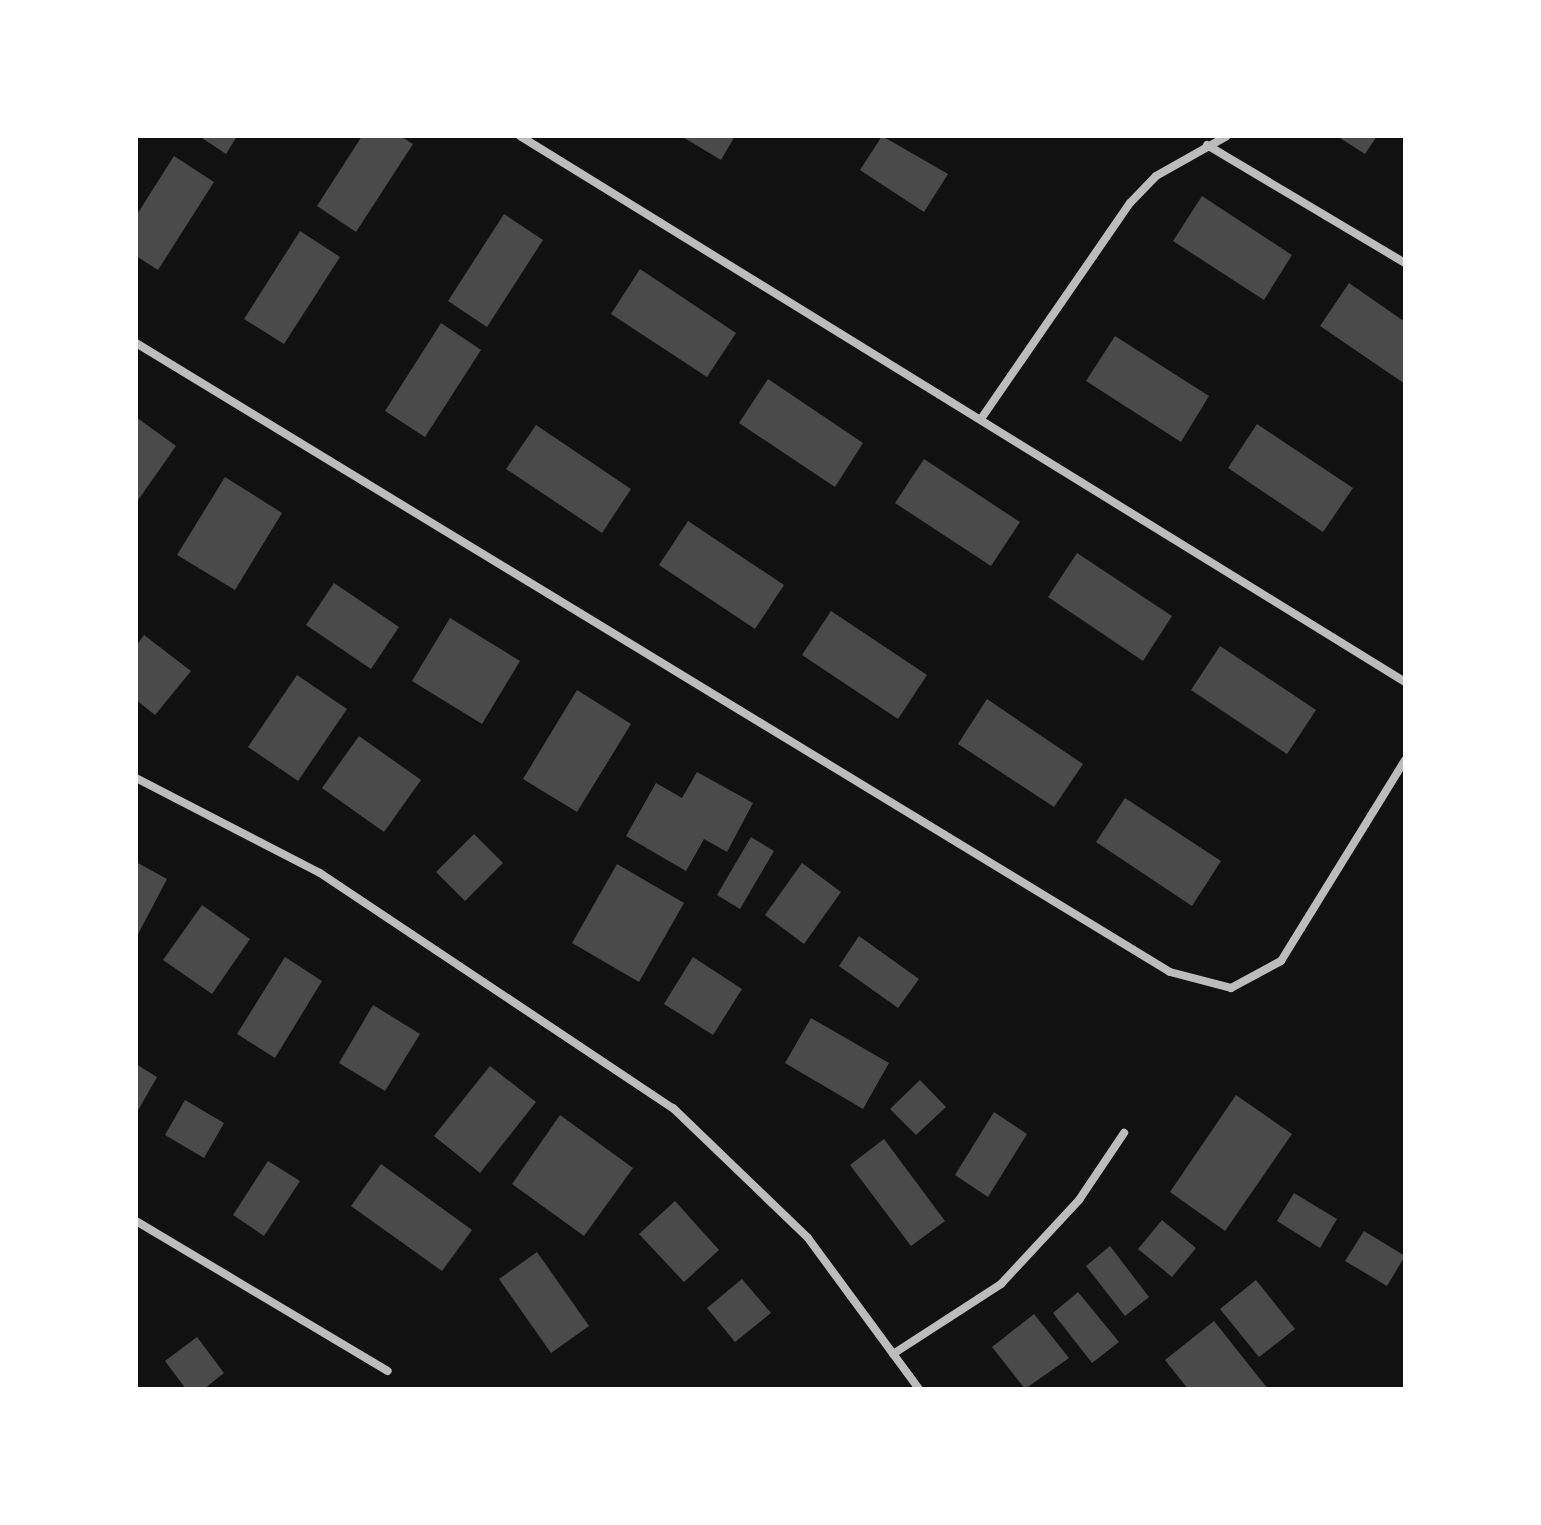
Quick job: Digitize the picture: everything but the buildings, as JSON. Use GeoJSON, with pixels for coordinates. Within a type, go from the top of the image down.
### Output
{"type":"FeatureCollection","features":[{"type":"Feature","properties":{"kind":"street"},"geometry":{"type":"LineString","coordinates":[[520,136],[983,416],[1405,682]]}},
{"type":"Feature","properties":{"kind":"street"},"geometry":{"type":"LineString","coordinates":[[983,416],[1130,203],[1156,176],[1227,136]]}},
{"type":"Feature","properties":{"kind":"street"},"geometry":{"type":"LineString","coordinates":[[1207,145],[1405,263]]}},
{"type":"Feature","properties":{"kind":"street"},"geometry":{"type":"LineString","coordinates":[[136,343],[1170,972],[1231,988],[1281,961],[1405,760]]}},
{"type":"Feature","properties":{"kind":"street"},"geometry":{"type":"LineString","coordinates":[[136,778],[320,873],[537,1011],[673,1108],[808,1238],[919,1389]]}},
{"type":"Feature","properties":{"kind":"street"},"geometry":{"type":"LineString","coordinates":[[893,1354],[1001,1284],[1079,1200],[1124,1133]]}},
{"type":"Feature","properties":{"kind":"street"},"geometry":{"type":"LineString","coordinates":[[136,1221],[388,1371]]}}]}
